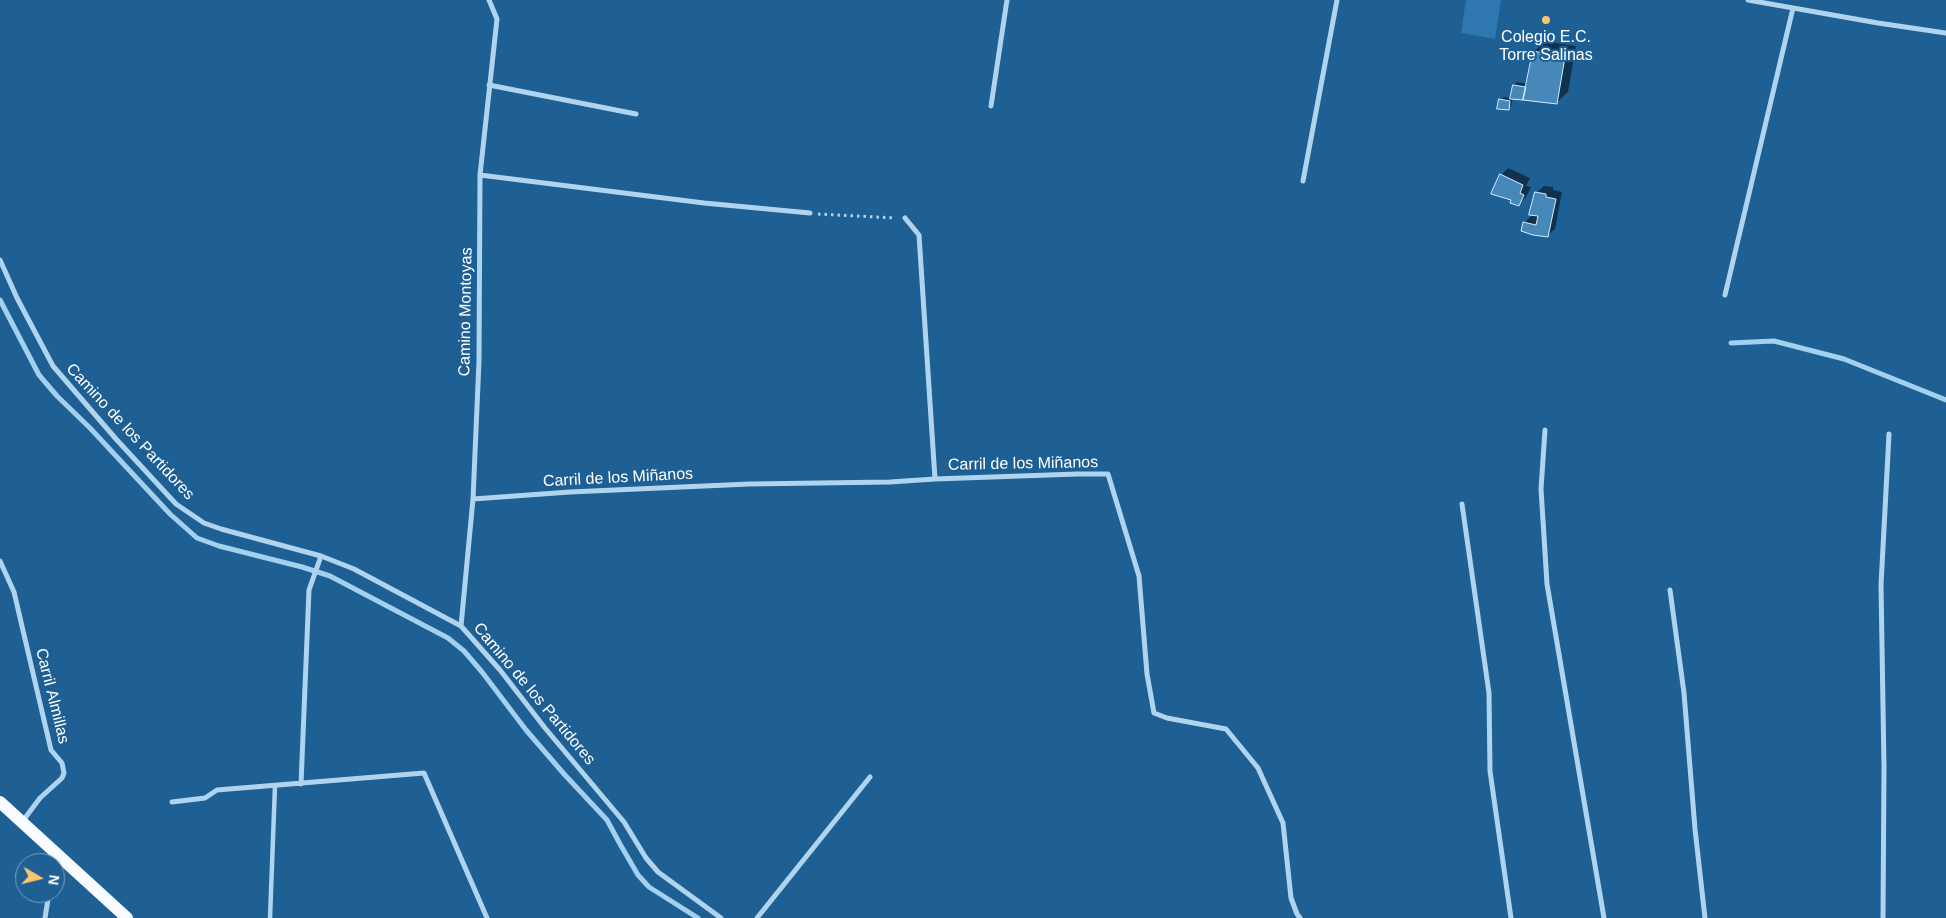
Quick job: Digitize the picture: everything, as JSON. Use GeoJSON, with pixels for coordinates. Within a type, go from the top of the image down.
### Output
{"type":"FeatureCollection","features":[{"type":"Feature","properties":{"kind":"main road"},"geometry":{"type":"LineString","coordinates":[[0,802],[22,822],[50,853]]}},
{"type":"Feature","properties":{"kind":"main road"},"geometry":{"type":"LineString","coordinates":[[65,867],[118,913],[127,918]]}},
{"type":"Feature","properties":{"kind":"street","name":"Camino Montoyas"},"geometry":{"type":"LineString","coordinates":[[461,626],[473,499],[479,361],[480,175],[497,19],[489,0]]}},
{"type":"Feature","properties":{"kind":"street"},"geometry":{"type":"LineString","coordinates":[[991,106],[1007,0]]}},
{"type":"Feature","properties":{"kind":"street"},"geometry":{"type":"LineString","coordinates":[[1303,181],[1337,0]]}},
{"type":"Feature","properties":{"kind":"street"},"geometry":{"type":"LineString","coordinates":[[1748,0],[1946,33]]}},
{"type":"Feature","properties":{"kind":"street"},"geometry":{"type":"LineString","coordinates":[[1725,295],[1793,8]]}},
{"type":"Feature","properties":{"kind":"street"},"geometry":{"type":"LineString","coordinates":[[489,85],[636,114]]}},
{"type":"Feature","properties":{"kind":"street"},"geometry":{"type":"LineString","coordinates":[[480,175],[704,204],[810,213]]}},
{"type":"Feature","properties":{"kind":"street"},"geometry":{"type":"LineString","coordinates":[[905,218],[919,236],[935,479]]}},
{"type":"Feature","properties":{"kind":"street","name":"Camino de los Partidores"},"geometry":{"type":"LineString","coordinates":[[0,260],[52,366],[176,504],[213,526],[321,556],[354,569],[461,626],[500,670],[545,728],[624,822],[646,858],[658,872],[721,918]]}},
{"type":"Feature","properties":{"kind":"street"},"geometry":{"type":"LineString","coordinates":[[1544,430],[1541,489],[1546,584],[1604,918]]}},
{"type":"Feature","properties":{"kind":"street"},"geometry":{"type":"LineString","coordinates":[[1883,918],[1884,767],[1881,585],[1889,434]]}},
{"type":"Feature","properties":{"kind":"street","name":"Carril de los Miñanos"},"geometry":{"type":"LineString","coordinates":[[473,499],[570,492],[749,484],[890,482],[1108,474],[1139,576],[1147,674],[1154,713],[1167,718],[1226,729],[1258,768],[1283,823],[1291,898],[1300,918]]}},
{"type":"Feature","properties":{"kind":"street"},"geometry":{"type":"LineString","coordinates":[[1462,504],[1489,693],[1490,771],[1511,918]]}},
{"type":"Feature","properties":{"kind":"street"},"geometry":{"type":"LineString","coordinates":[[301,784],[309,590],[321,556]]}},
{"type":"Feature","properties":{"kind":"street","name":"Carril Almillas"},"geometry":{"type":"LineString","coordinates":[[0,561],[14,592],[51,750],[62,763],[64,773],[62,778],[40,798],[22,822]]}},
{"type":"Feature","properties":{"kind":"street"},"geometry":{"type":"LineString","coordinates":[[1670,590],[1684,692],[1695,829],[1705,918]]}},
{"type":"Feature","properties":{"kind":"street"},"geometry":{"type":"LineString","coordinates":[[172,802],[206,798],[217,790],[424,773],[487,918]]}},
{"type":"Feature","properties":{"kind":"street"},"geometry":{"type":"LineString","coordinates":[[757,918],[870,778]]}},
{"type":"Feature","properties":{"kind":"street"},"geometry":{"type":"LineString","coordinates":[[270,918],[276,786]]}},
{"type":"Feature","properties":{"kind":"street"},"geometry":{"type":"LineString","coordinates":[[45,918],[47,903]]}},
{"type":"Feature","properties":{"kind":"path"},"geometry":{"type":"LineString","coordinates":[[810,213],[905,218]]}},
{"type":"Feature","properties":{"kind":"shaded area"},"geometry":{"type":"Polygon","coordinates":[[[1466,0],[1501,0],[1495,39],[1461,33],[1466,0]]]}},
{"type":"Feature","properties":{"kind":"building"},"geometry":{"type":"Polygon","coordinates":[[[1533,51],[1565,57],[1557,104],[1523,100],[1533,51]]]}},
{"type":"Feature","properties":{"kind":"building"},"geometry":{"type":"Polygon","coordinates":[[[1513,85],[1526,87],[1523,100],[1510,99],[1513,85]]]}},
{"type":"Feature","properties":{"kind":"building"},"geometry":{"type":"Polygon","coordinates":[[[1499,99],[1510,101],[1509,110],[1497,109],[1499,99]]]}},
{"type":"Feature","properties":{"kind":"building"},"geometry":{"type":"Polygon","coordinates":[[[1500,174],[1523,185],[1520,193],[1524,195],[1519,206],[1510,203],[1511,200],[1491,194],[1500,174]]]}},
{"type":"Feature","properties":{"kind":"building"},"geometry":{"type":"Polygon","coordinates":[[[1535,192],[1546,194],[1546,197],[1556,199],[1548,237],[1521,231],[1523,222],[1536,225],[1538,216],[1529,215],[1535,192]]]}},
{"type":"Feature","properties":{"kind":"waterway"},"geometry":{"type":"LineString","coordinates":[[0,300],[39,375],[170,514],[197,538],[219,546],[330,576],[448,638],[464,651],[526,730],[607,820],[638,875],[649,887],[698,918]]}},
{"type":"Feature","properties":{"kind":"waterway"},"geometry":{"type":"LineString","coordinates":[[1731,343],[1774,341],[1844,359],[1946,400]]}},
{"type":"Feature","properties":{"kind":"place","name":"Colegio E.C. Torre Salinas"},"geometry":{"type":"Point","coordinates":[1546,20]}}]}
